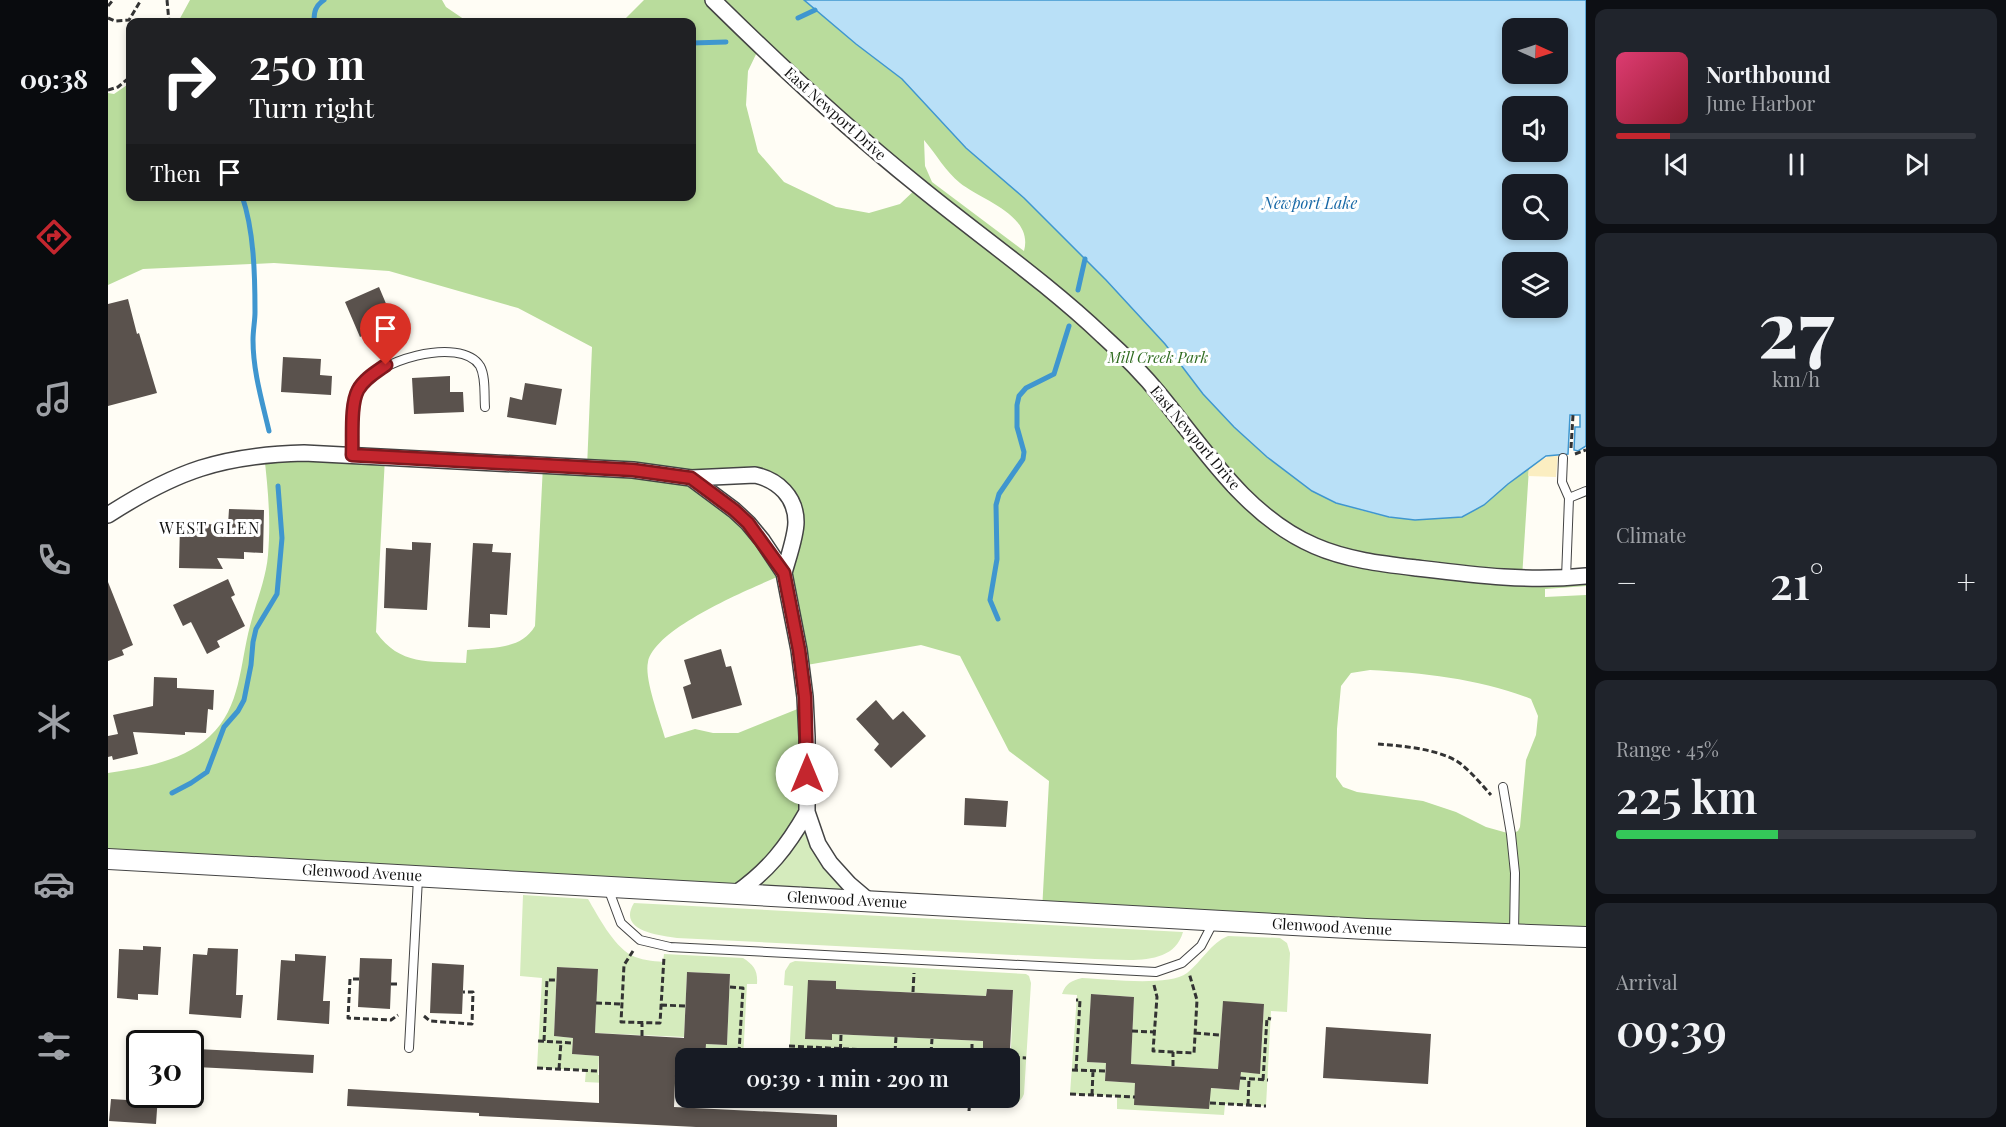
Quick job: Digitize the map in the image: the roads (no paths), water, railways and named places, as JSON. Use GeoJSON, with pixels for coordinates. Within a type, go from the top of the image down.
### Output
{"type":"FeatureCollection","features":[{"type":"Feature","properties":{"kind":"street","name":"East Newport Drive"},"geometry":{"type":"LineString","coordinates":[[713,0],[842,123],[919,187],[997,246],[1102,334],[1158,392],[1237,490],[1253,505],[1293,534],[1339,555],[1379,563],[1476,575],[1533,579],[1586,576]]}},
{"type":"Feature","properties":{"kind":"street"},"geometry":{"type":"LineString","coordinates":[[108,515],[140,494],[174,477],[221,461],[264,454],[352,455],[633,470],[691,478],[755,475],[778,484],[791,501],[796,523],[784,573],[799,650],[805,697],[807,812],[818,844],[830,863],[869,901]]}},
{"type":"Feature","properties":{"kind":"street"},"geometry":{"type":"LineString","coordinates":[[691,478],[748,523],[784,573]]}},
{"type":"Feature","properties":{"kind":"street"},"geometry":{"type":"LineString","coordinates":[[735,894],[750,884],[777,858],[807,812]]}},
{"type":"Feature","properties":{"kind":"street","name":"Glenwood Avenue"},"geometry":{"type":"LineString","coordinates":[[108,859],[1366,929],[1586,937]]}},
{"type":"Feature","properties":{"kind":"lane"},"geometry":{"type":"LineString","coordinates":[[352,455],[354,403],[358,389],[370,376],[386,365],[411,356],[450,353],[474,359],[483,375],[485,407]]}},
{"type":"Feature","properties":{"kind":"lane"},"geometry":{"type":"LineString","coordinates":[[1566,578],[1569,498],[1562,482],[1567,456]]}},
{"type":"Feature","properties":{"kind":"lane"},"geometry":{"type":"LineString","coordinates":[[1569,498],[1586,490]]}},
{"type":"Feature","properties":{"kind":"lane"},"geometry":{"type":"LineString","coordinates":[[1503,787],[1515,873],[1514,934]]}},
{"type":"Feature","properties":{"kind":"lane"},"geometry":{"type":"LineString","coordinates":[[409,1048],[418,877]]}},
{"type":"Feature","properties":{"kind":"lane"},"geometry":{"type":"LineString","coordinates":[[608,887],[621,922],[640,940],[664,946],[915,960],[1156,972],[1184,961],[1201,946],[1214,920]]}},
{"type":"Feature","properties":{"kind":"water","name":"Newport Lake"},"geometry":{"type":"Polygon","coordinates":[[[804,0],[1586,0],[1586,446],[1578,451],[1574,450],[1575,427],[1580,427],[1580,415],[1570,415],[1568,454],[1546,456],[1484,505],[1462,517],[1415,520],[1389,517],[1336,503],[1312,491],[1267,457],[1234,427],[1203,394],[1165,344],[1106,280],[1024,198],[966,148],[902,79],[804,0]]]}},
{"type":"Feature","properties":{"kind":"waterway"},"geometry":{"type":"LineString","coordinates":[[314,18],[316,10],[324,0]]}},
{"type":"Feature","properties":{"kind":"waterway"},"geometry":{"type":"LineString","coordinates":[[798,18],[815,10]]}},
{"type":"Feature","properties":{"kind":"waterway"},"geometry":{"type":"LineString","coordinates":[[696,43],[726,42]]}},
{"type":"Feature","properties":{"kind":"waterway"},"geometry":{"type":"LineString","coordinates":[[244,201],[253,253],[255,363],[269,431]]}},
{"type":"Feature","properties":{"kind":"waterway"},"geometry":{"type":"LineString","coordinates":[[1078,290],[1085,259]]}},
{"type":"Feature","properties":{"kind":"waterway"},"geometry":{"type":"LineString","coordinates":[[998,619],[990,600],[997,559],[996,505],[999,494],[1023,459],[1024,452],[1017,427],[1019,396],[1026,388],[1054,374],[1069,326]]}},
{"type":"Feature","properties":{"kind":"waterway"},"geometry":{"type":"LineString","coordinates":[[172,793],[207,772],[224,727],[244,700],[256,629],[277,594],[282,538],[278,486]]}},
{"type":"Feature","properties":{"kind":"district","name":"WEST GLEN"},"geometry":{"type":"Point","coordinates":[210,528]}},
{"type":"Feature","properties":{"kind":"park label","name":"Mill Creek Park"},"geometry":{"type":"Point","coordinates":[1158,358]}}]}
